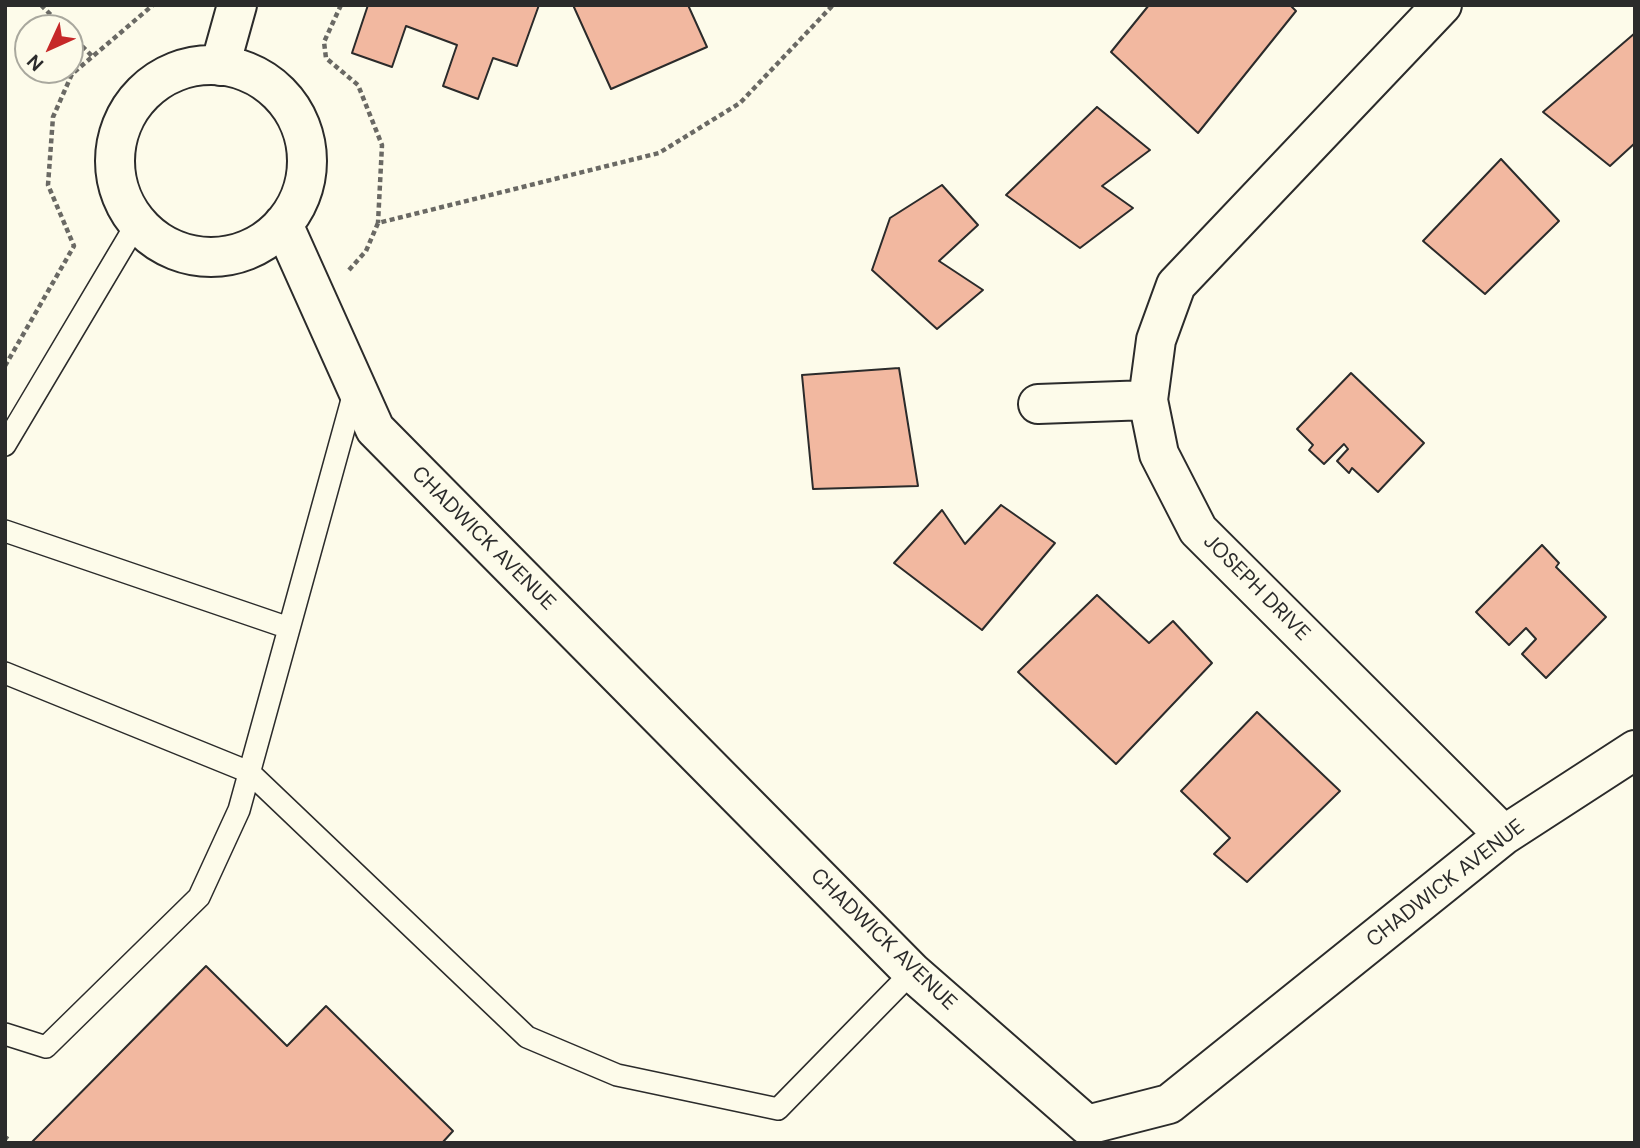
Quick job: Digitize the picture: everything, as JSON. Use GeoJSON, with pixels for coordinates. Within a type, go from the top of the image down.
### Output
{"type":"FeatureCollection","features":[{"type":"Feature","properties":{"kind":"street"},"geometry":{"type":"LineString","coordinates":[[220,66],[237,5]]}},
{"type":"Feature","properties":{"kind":"street","name":"JOSEPH DRIVE"},"geometry":{"type":"LineString","coordinates":[[1442,5],[1176,285],[1156,340],[1148,400],[1159,454],[1198,530],[1504,835]]}},
{"type":"Feature","properties":{"kind":"street"},"geometry":{"type":"LineString","coordinates":[[220,66],[247,72],[276,90],[296,116],[306,147],[306,178],[296,208],[277,232],[250,250],[221,257],[190,256],[160,244],[137,223],[121,197],[114,166],[118,135],[131,107],[153,83],[183,69],[220,66]]}},
{"type":"Feature","properties":{"kind":"street","name":"CHADWICK AVENUE"},"geometry":{"type":"LineString","coordinates":[[283,224],[374,429],[912,972],[1087,1125],[1169,1104],[1504,835],[1635,750]]}},
{"type":"Feature","properties":{"kind":"street"},"geometry":{"type":"LineString","coordinates":[[1038,404],[1148,400]]}},
{"type":"Feature","properties":{"kind":"lane"},"geometry":{"type":"LineString","coordinates":[[5,445],[137,223]]}},
{"type":"Feature","properties":{"kind":"lane"},"geometry":{"type":"LineString","coordinates":[[5,1034],[46,1047],[199,897],[237,816],[356,387]]}},
{"type":"Feature","properties":{"kind":"lane"},"geometry":{"type":"LineString","coordinates":[[5,531],[289,628]]}},
{"type":"Feature","properties":{"kind":"lane"},"geometry":{"type":"LineString","coordinates":[[5,673],[249,772],[527,1037],[617,1075],[779,1109],[912,972]]}},
{"type":"Feature","properties":{"kind":"path"},"geometry":{"type":"LineString","coordinates":[[5,366],[74,246],[48,185],[53,117],[72,74],[153,5]]}},
{"type":"Feature","properties":{"kind":"path"},"geometry":{"type":"LineString","coordinates":[[341,5],[324,42],[326,58],[358,85],[382,145],[378,223],[366,251],[345,275]]}},
{"type":"Feature","properties":{"kind":"path"},"geometry":{"type":"LineString","coordinates":[[378,223],[659,153],[740,103],[833,5]]}},
{"type":"Feature","properties":{"kind":"path"},"geometry":{"type":"LineString","coordinates":[[84,48],[93,57]]}},
{"type":"Feature","properties":{"kind":"building"},"geometry":{"type":"Polygon","coordinates":[[[368,5],[539,5],[517,66],[493,58],[478,99],[443,86],[457,45],[406,26],[392,67],[352,53],[368,5]]]}},
{"type":"Feature","properties":{"kind":"building"},"geometry":{"type":"Polygon","coordinates":[[[573,5],[688,5],[707,47],[611,89],[573,5]]]}},
{"type":"Feature","properties":{"kind":"building"},"geometry":{"type":"Polygon","coordinates":[[[1149,5],[1290,5],[1296,11],[1198,133],[1111,52],[1149,5]]]}},
{"type":"Feature","properties":{"kind":"building"},"geometry":{"type":"Polygon","coordinates":[[[1635,33],[1635,143],[1610,166],[1543,112],[1635,33]]]}},
{"type":"Feature","properties":{"kind":"building"},"geometry":{"type":"Polygon","coordinates":[[[1097,107],[1150,150],[1102,186],[1133,208],[1080,248],[1006,195],[1097,107]]]}},
{"type":"Feature","properties":{"kind":"building"},"geometry":{"type":"Polygon","coordinates":[[[1501,159],[1559,221],[1485,294],[1423,241],[1501,159]]]}},
{"type":"Feature","properties":{"kind":"building"},"geometry":{"type":"Polygon","coordinates":[[[942,185],[978,225],[939,261],[983,290],[937,329],[872,270],[890,218],[942,185]]]}},
{"type":"Feature","properties":{"kind":"building"},"geometry":{"type":"Polygon","coordinates":[[[899,368],[918,486],[813,489],[802,375],[899,368]]]}},
{"type":"Feature","properties":{"kind":"building"},"geometry":{"type":"Polygon","coordinates":[[[1351,373],[1424,443],[1378,492],[1352,468],[1349,473],[1337,461],[1348,449],[1344,444],[1324,464],[1309,450],[1313,445],[1297,429],[1351,373]]]}},
{"type":"Feature","properties":{"kind":"building"},"geometry":{"type":"Polygon","coordinates":[[[1001,505],[1055,543],[982,630],[894,563],[942,510],[965,544],[1001,505]]]}},
{"type":"Feature","properties":{"kind":"building"},"geometry":{"type":"Polygon","coordinates":[[[1542,545],[1559,563],[1556,567],[1606,617],[1546,678],[1522,654],[1536,639],[1526,628],[1509,645],[1476,612],[1542,545]]]}},
{"type":"Feature","properties":{"kind":"building"},"geometry":{"type":"Polygon","coordinates":[[[1097,595],[1149,643],[1173,621],[1212,663],[1116,764],[1018,672],[1097,595]]]}},
{"type":"Feature","properties":{"kind":"building"},"geometry":{"type":"Polygon","coordinates":[[[1257,712],[1340,791],[1247,882],[1214,854],[1230,838],[1181,791],[1257,712]]]}},
{"type":"Feature","properties":{"kind":"building"},"geometry":{"type":"Polygon","coordinates":[[[206,966],[287,1046],[326,1006],[453,1131],[442,1143],[31,1143],[206,966]]]}}]}
